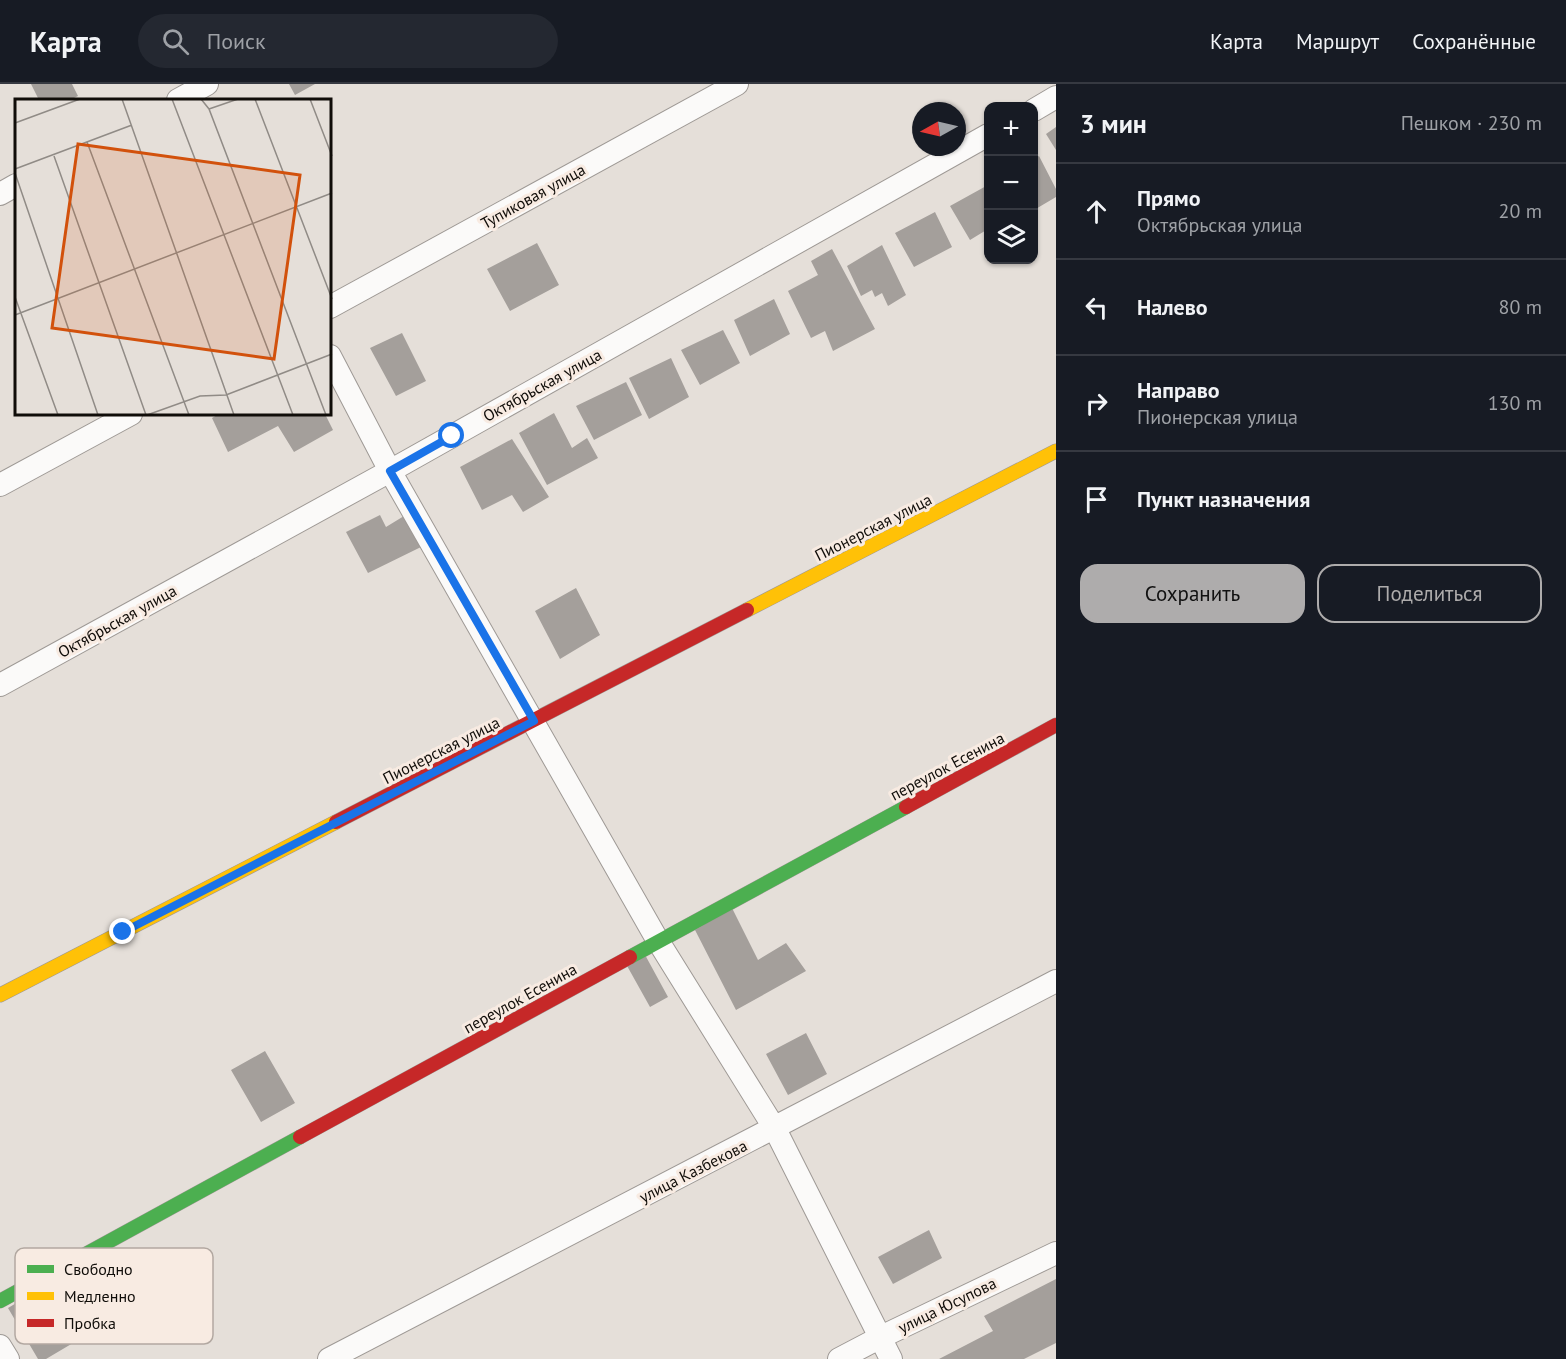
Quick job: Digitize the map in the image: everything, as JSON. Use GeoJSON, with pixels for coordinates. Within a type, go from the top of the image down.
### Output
{"type":"FeatureCollection","features":[{"type":"Feature","properties":{"kind":"street"},"geometry":{"type":"LineString","coordinates":[[183,95],[207,84]]}},
{"type":"Feature","properties":{"kind":"street","name":"Тупиковая улица"},"geometry":{"type":"LineString","coordinates":[[332,306],[737,84]]}},
{"type":"Feature","properties":{"kind":"street"},"geometry":{"type":"LineString","coordinates":[[1038,108],[1056,97]]}},
{"type":"Feature","properties":{"kind":"street","name":"Октябрьская улица"},"geometry":{"type":"LineString","coordinates":[[0,685],[390,471],[984,137]]}},
{"type":"Feature","properties":{"kind":"street"},"geometry":{"type":"LineString","coordinates":[[0,194],[15,186]]}},
{"type":"Feature","properties":{"kind":"street"},"geometry":{"type":"LineString","coordinates":[[332,360],[390,471],[658,941],[775,1129],[891,1359]]}},
{"type":"Feature","properties":{"kind":"street"},"geometry":{"type":"LineString","coordinates":[[0,485],[127,416]]}},
{"type":"Feature","properties":{"kind":"street","name":"Пионерская улица"},"geometry":{"type":"LineString","coordinates":[[0,995],[1056,451]]}},
{"type":"Feature","properties":{"kind":"street","name":"переулок Есенина"},"geometry":{"type":"LineString","coordinates":[[97,1248],[1056,725]]}},
{"type":"Feature","properties":{"kind":"street","name":"улица Казбекова"},"geometry":{"type":"LineString","coordinates":[[329,1359],[1056,981]]}},
{"type":"Feature","properties":{"kind":"street","name":"улица Юсупова"},"geometry":{"type":"LineString","coordinates":[[839,1359],[1056,1253]]}},
{"type":"Feature","properties":{"kind":"street","name":"переулок Есенина"},"geometry":{"type":"LineString","coordinates":[[0,1301],[15,1293]]}},
{"type":"Feature","properties":{"kind":"street"},"geometry":{"type":"LineString","coordinates":[[0,1346],[8,1359]]}},
{"type":"Feature","properties":{"kind":"building"},"geometry":{"type":"Polygon","coordinates":[[[31,84],[72,84],[78,96],[72,99],[38,99],[31,84]]]}},
{"type":"Feature","properties":{"kind":"building"},"geometry":{"type":"Polygon","coordinates":[[[289,84],[315,84],[295,95],[289,84]]]}},
{"type":"Feature","properties":{"kind":"building"},"geometry":{"type":"Polygon","coordinates":[[[1056,127],[1056,150],[1046,134],[1056,127]]]}},
{"type":"Feature","properties":{"kind":"building"},"geometry":{"type":"Polygon","coordinates":[[[1038,157],[1056,189],[1056,197],[1038,208],[1038,157]]]}},
{"type":"Feature","properties":{"kind":"building"},"geometry":{"type":"Polygon","coordinates":[[[984,187],[984,231],[970,240],[950,206],[984,187]]]}},
{"type":"Feature","properties":{"kind":"building"},"geometry":{"type":"Polygon","coordinates":[[[935,212],[952,247],[914,267],[895,233],[935,212]]]}},
{"type":"Feature","properties":{"kind":"building"},"geometry":{"type":"Polygon","coordinates":[[[537,243],[559,285],[510,311],[487,269],[537,243]]]}},
{"type":"Feature","properties":{"kind":"building"},"geometry":{"type":"Polygon","coordinates":[[[882,245],[906,295],[888,306],[882,293],[875,297],[872,290],[861,296],[847,266],[882,245]]]}},
{"type":"Feature","properties":{"kind":"building"},"geometry":{"type":"Polygon","coordinates":[[[832,249],[875,329],[833,351],[825,331],[811,338],[788,291],[818,275],[811,261],[832,249]]]}},
{"type":"Feature","properties":{"kind":"building"},"geometry":{"type":"Polygon","coordinates":[[[774,299],[790,334],[750,356],[734,320],[774,299]]]}},
{"type":"Feature","properties":{"kind":"building"},"geometry":{"type":"Polygon","coordinates":[[[723,330],[740,363],[700,385],[681,350],[723,330]]]}},
{"type":"Feature","properties":{"kind":"building"},"geometry":{"type":"Polygon","coordinates":[[[402,333],[426,381],[396,396],[370,348],[402,333]]]}},
{"type":"Feature","properties":{"kind":"building"},"geometry":{"type":"Polygon","coordinates":[[[671,358],[689,397],[649,419],[629,378],[671,358]]]}},
{"type":"Feature","properties":{"kind":"building"},"geometry":{"type":"Polygon","coordinates":[[[626,382],[642,415],[594,440],[576,406],[626,382]]]}},
{"type":"Feature","properties":{"kind":"building"},"geometry":{"type":"Polygon","coordinates":[[[554,413],[572,448],[587,438],[598,458],[547,485],[519,433],[554,413]]]}},
{"type":"Feature","properties":{"kind":"building"},"geometry":{"type":"Polygon","coordinates":[[[216,416],[326,416],[333,430],[294,452],[278,426],[228,452],[212,418],[216,416]]]}},
{"type":"Feature","properties":{"kind":"building"},"geometry":{"type":"Polygon","coordinates":[[[512,439],[549,497],[523,512],[512,495],[482,510],[460,467],[512,439]]]}},
{"type":"Feature","properties":{"kind":"building"},"geometry":{"type":"Polygon","coordinates":[[[380,515],[386,527],[404,516],[421,547],[368,573],[346,532],[380,515]]]}},
{"type":"Feature","properties":{"kind":"building"},"geometry":{"type":"Polygon","coordinates":[[[576,588],[600,635],[560,659],[535,611],[576,588]]]}},
{"type":"Feature","properties":{"kind":"building"},"geometry":{"type":"Polygon","coordinates":[[[732,908],[758,960],[786,943],[806,971],[736,1010],[695,930],[732,908]]]}},
{"type":"Feature","properties":{"kind":"building"},"geometry":{"type":"Polygon","coordinates":[[[644,953],[668,997],[650,1007],[626,964],[644,953]]]}},
{"type":"Feature","properties":{"kind":"building"},"geometry":{"type":"Polygon","coordinates":[[[806,1033],[827,1074],[788,1095],[766,1054],[806,1033]]]}},
{"type":"Feature","properties":{"kind":"building"},"geometry":{"type":"Polygon","coordinates":[[[265,1051],[295,1103],[261,1122],[231,1070],[265,1051]]]}},
{"type":"Feature","properties":{"kind":"building"},"geometry":{"type":"Polygon","coordinates":[[[929,1230],[942,1258],[893,1284],[878,1257],[929,1230]]]}},
{"type":"Feature","properties":{"kind":"building"},"geometry":{"type":"Polygon","coordinates":[[[1056,1279],[1056,1343],[1024,1359],[939,1359],[993,1331],[984,1316],[1056,1279]]]}},
{"type":"Feature","properties":{"kind":"building"},"geometry":{"type":"Polygon","coordinates":[[[15,1304],[15,1320],[8,1308],[15,1304]]]}},
{"type":"Feature","properties":{"kind":"building"},"geometry":{"type":"Polygon","coordinates":[[[29,1344],[71,1344],[46,1359],[38,1359],[29,1344]]]}},
{"type":"Feature","properties":{"kind":"traffic: fast"},"geometry":{"type":"LineString","coordinates":[[630,957],[906,807]]}},
{"type":"Feature","properties":{"kind":"traffic: fast"},"geometry":{"type":"LineString","coordinates":[[97,1248],[300,1137]]}},
{"type":"Feature","properties":{"kind":"traffic: fast"},"geometry":{"type":"LineString","coordinates":[[0,1301],[15,1293]]}},
{"type":"Feature","properties":{"kind":"traffic: slow"},"geometry":{"type":"LineString","coordinates":[[747,610],[1056,451]]}},
{"type":"Feature","properties":{"kind":"traffic: slow"},"geometry":{"type":"LineString","coordinates":[[0,995],[336,822]]}},
{"type":"Feature","properties":{"kind":"traffic: jam"},"geometry":{"type":"LineString","coordinates":[[336,822],[747,610]]}},
{"type":"Feature","properties":{"kind":"traffic: jam"},"geometry":{"type":"LineString","coordinates":[[906,807],[1056,725]]}},
{"type":"Feature","properties":{"kind":"traffic: jam"},"geometry":{"type":"LineString","coordinates":[[300,1137],[630,957]]}},
{"type":"Feature","properties":{"kind":"route"},"geometry":{"type":"LineString","coordinates":[[123,932],[534,721],[390,471],[452,436]]}}]}
